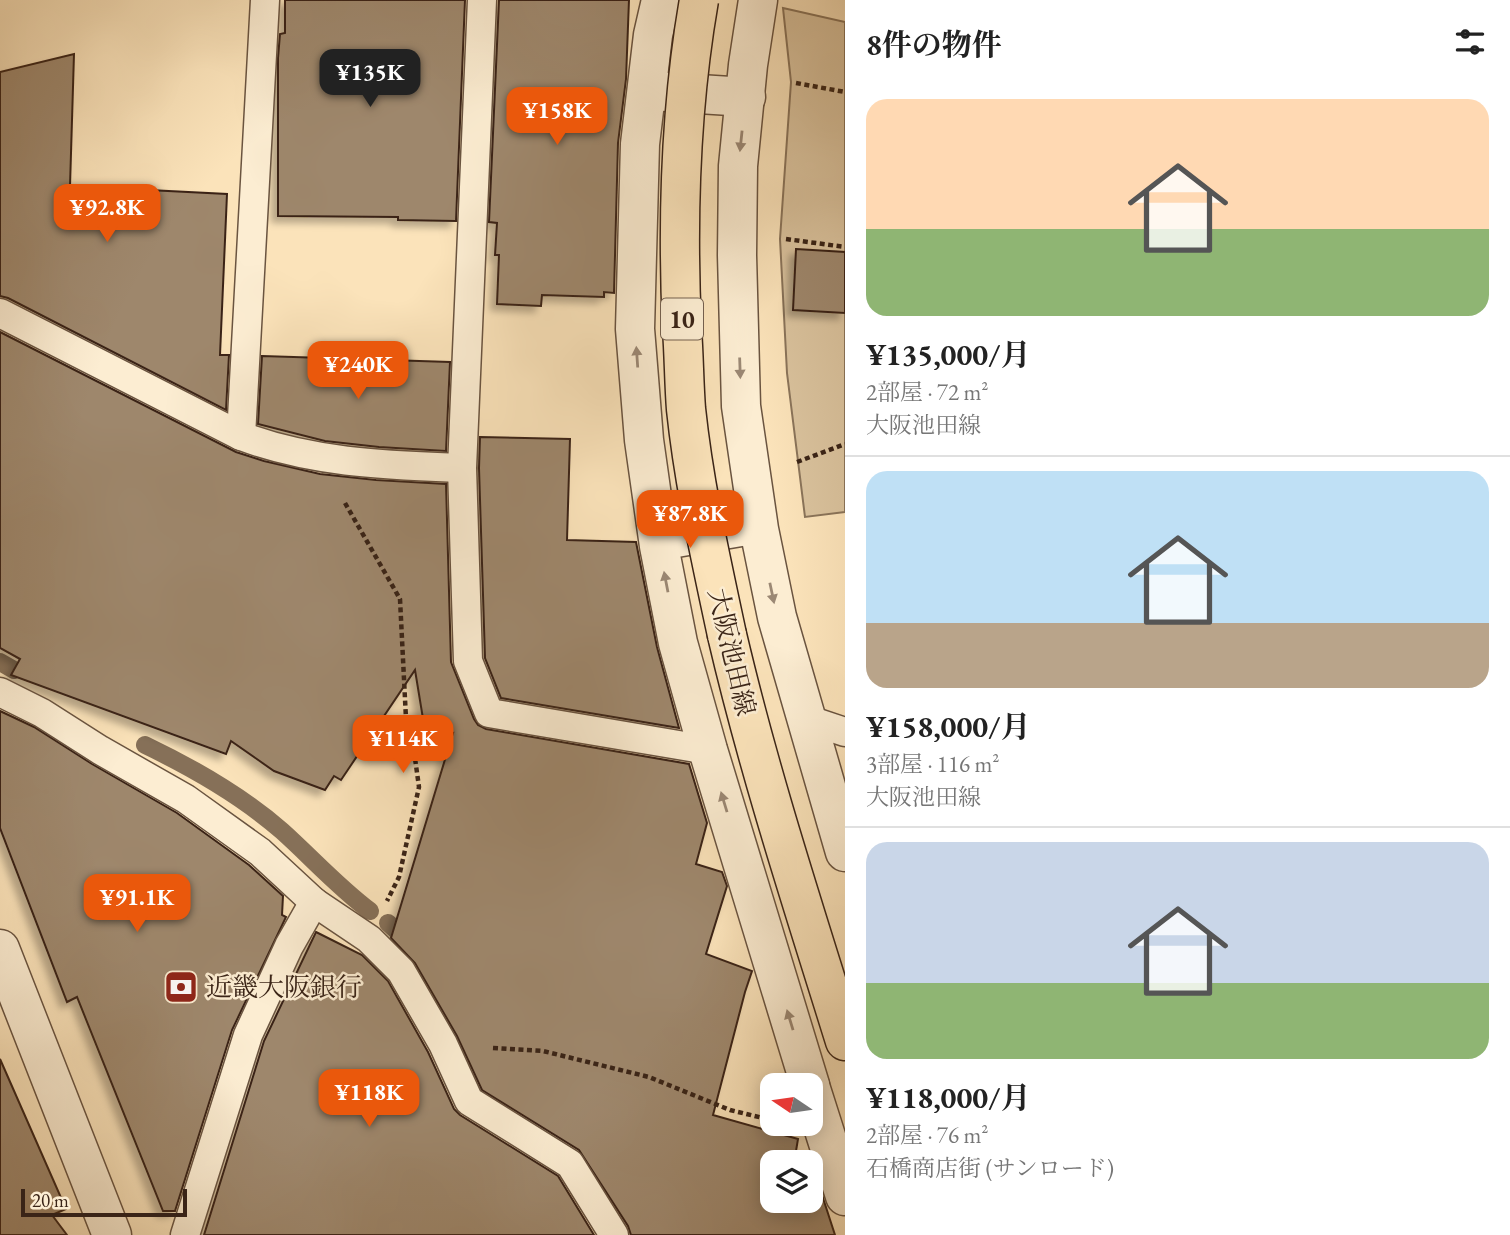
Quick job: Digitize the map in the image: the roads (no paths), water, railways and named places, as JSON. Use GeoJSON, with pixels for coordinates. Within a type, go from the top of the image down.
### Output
{"type":"FeatureCollection","features":[{"type":"Feature","properties":{"kind":"main road","name":"大阪池田線"},"geometry":{"type":"LineString","coordinates":[[699,0],[685,106],[680,215],[686,408],[697,491],[745,714],[845,1041]]}},
{"type":"Feature","properties":{"kind":"street"},"geometry":{"type":"LineString","coordinates":[[661,0],[653,35],[640,144],[635,329],[644,440],[659,546],[678,643],[806,1073]]}},
{"type":"Feature","properties":{"kind":"street"},"geometry":{"type":"LineString","coordinates":[[758,0],[738,166],[737,255],[741,406],[759,529],[777,617],[845,852]]}},
{"type":"Feature","properties":{"kind":"street"},"geometry":{"type":"LineString","coordinates":[[647,90],[746,97]]}},
{"type":"Feature","properties":{"kind":"street"},"geometry":{"type":"LineString","coordinates":[[0,949],[112,1235]]}},
{"type":"Feature","properties":{"kind":"street"},"geometry":{"type":"LineString","coordinates":[[823,1127],[845,1196]]}},
{"type":"Feature","properties":{"kind":"lane"},"geometry":{"type":"LineString","coordinates":[[241,436],[265,0]]}},
{"type":"Feature","properties":{"kind":"lane"},"geometry":{"type":"LineString","coordinates":[[482,0],[462,468],[468,661],[489,713],[708,750]]}},
{"type":"Feature","properties":{"kind":"lane"},"geometry":{"type":"LineString","coordinates":[[0,313],[241,436],[274,449],[364,464],[462,468]]}},
{"type":"Feature","properties":{"kind":"lane"},"geometry":{"type":"LineString","coordinates":[[659,546],[759,529]]}},
{"type":"Feature","properties":{"kind":"lane"},"geometry":{"type":"LineString","coordinates":[[0,692],[43,713],[100,750],[187,799],[260,852],[314,902],[369,939],[401,971],[443,1044],[469,1101],[570,1164],[614,1235]]}},
{"type":"Feature","properties":{"kind":"lane"},"geometry":{"type":"LineString","coordinates":[[806,719],[845,732]]}},
{"type":"Feature","properties":{"kind":"lane"},"geometry":{"type":"LineString","coordinates":[[185,1235],[248,1035],[289,946],[314,902]]}},
{"type":"Feature","properties":{"kind":"waterway"},"geometry":{"type":"LineString","coordinates":[[0,662],[14,670]]}},
{"type":"Feature","properties":{"kind":"waterway"},"geometry":{"type":"LineString","coordinates":[[145,745],[198,773],[251,806],[370,911]]}},
{"type":"Feature","properties":{"kind":"waterway"},"geometry":{"type":"LineString","coordinates":[[388,923],[412,944]]}},
{"type":"Feature","properties":{"kind":"place","name":"近畿大阪銀行"},"geometry":{"type":"Point","coordinates":[181,987]}}]}
